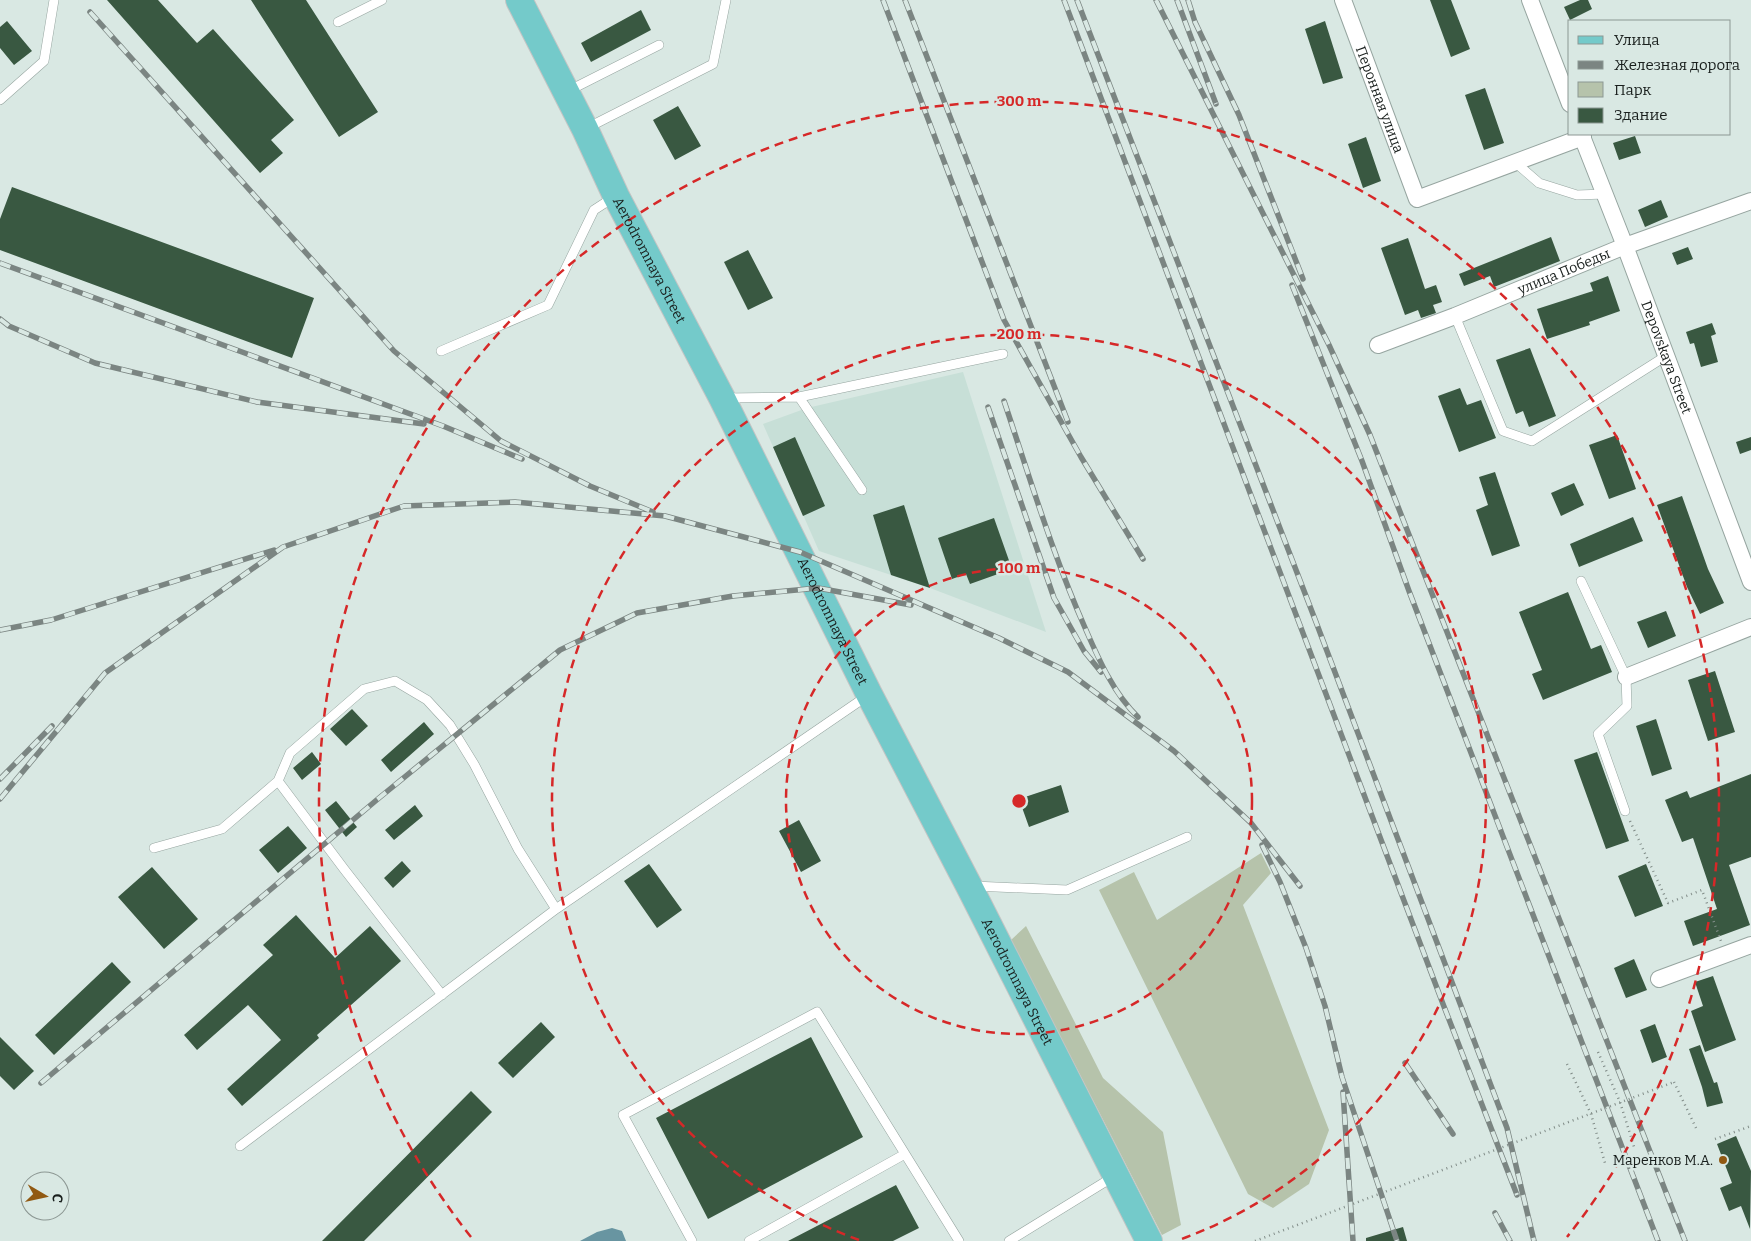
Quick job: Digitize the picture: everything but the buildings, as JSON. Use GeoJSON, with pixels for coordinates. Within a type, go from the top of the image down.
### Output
{"type":"FeatureCollection","features":[{"type":"Feature","properties":{"kind":"main road","name":"Aerodromnaya Street"},"geometry":{"type":"LineString","coordinates":[[519,0],[585,129],[616,196],[722,398],[869,694],[969,886],[1149,1241]]}},
{"type":"Feature","properties":{"kind":"street","name":"Перонная улица"},"geometry":{"type":"LineString","coordinates":[[1343,0],[1417,199],[1516,163]]}},
{"type":"Feature","properties":{"kind":"street"},"geometry":{"type":"LineString","coordinates":[[1530,0],[1568,99]]}},
{"type":"Feature","properties":{"kind":"street"},"geometry":{"type":"LineString","coordinates":[[1516,163],[1582,135]]}},
{"type":"Feature","properties":{"kind":"street","name":"Depovskaya Street"},"geometry":{"type":"LineString","coordinates":[[1582,135],[1751,582]]}},
{"type":"Feature","properties":{"kind":"street","name":"улица Победы"},"geometry":{"type":"LineString","coordinates":[[1378,344],[1455,316],[1625,246],[1751,202]]}},
{"type":"Feature","properties":{"kind":"street"},"geometry":{"type":"LineString","coordinates":[[1626,677],[1751,627]]}},
{"type":"Feature","properties":{"kind":"street"},"geometry":{"type":"LineString","coordinates":[[1659,979],[1751,945]]}},
{"type":"Feature","properties":{"kind":"lane"},"geometry":{"type":"LineString","coordinates":[[0,100],[44,61],[54,0]]}},
{"type":"Feature","properties":{"kind":"lane"},"geometry":{"type":"LineString","coordinates":[[338,22],[382,0]]}},
{"type":"Feature","properties":{"kind":"lane"},"geometry":{"type":"LineString","coordinates":[[585,129],[713,64],[726,0]]}},
{"type":"Feature","properties":{"kind":"lane"},"geometry":{"type":"LineString","coordinates":[[565,93],[659,45]]}},
{"type":"Feature","properties":{"kind":"lane"},"geometry":{"type":"LineString","coordinates":[[1516,163],[1540,183],[1577,196],[1605,194]]}},
{"type":"Feature","properties":{"kind":"lane"},"geometry":{"type":"LineString","coordinates":[[441,351],[548,306],[594,210],[616,196]]}},
{"type":"Feature","properties":{"kind":"lane"},"geometry":{"type":"LineString","coordinates":[[1455,316],[1503,431],[1532,441],[1666,356]]}},
{"type":"Feature","properties":{"kind":"lane"},"geometry":{"type":"LineString","coordinates":[[722,398],[799,397],[1003,354]]}},
{"type":"Feature","properties":{"kind":"lane"},"geometry":{"type":"LineString","coordinates":[[799,397],[862,490]]}},
{"type":"Feature","properties":{"kind":"lane"},"geometry":{"type":"LineString","coordinates":[[1581,581],[1626,677],[1628,706],[1598,734],[1625,811]]}},
{"type":"Feature","properties":{"kind":"lane"},"geometry":{"type":"LineString","coordinates":[[154,848],[222,829],[278,780],[290,752],[364,689],[395,681],[426,700],[450,725],[474,764],[518,849],[556,909]]}},
{"type":"Feature","properties":{"kind":"lane"},"geometry":{"type":"LineString","coordinates":[[240,1146],[556,909],[869,694]]}},
{"type":"Feature","properties":{"kind":"lane"},"geometry":{"type":"LineString","coordinates":[[278,780],[344,869],[442,995]]}},
{"type":"Feature","properties":{"kind":"lane"},"geometry":{"type":"LineString","coordinates":[[969,886],[1067,890],[1187,837]]}},
{"type":"Feature","properties":{"kind":"lane"},"geometry":{"type":"LineString","coordinates":[[692,1241],[623,1115],[817,1012],[959,1241]]}},
{"type":"Feature","properties":{"kind":"lane"},"geometry":{"type":"LineString","coordinates":[[749,1241],[905,1154]]}},
{"type":"Feature","properties":{"kind":"lane"},"geometry":{"type":"LineString","coordinates":[[1009,1241],[1116,1176]]}},
{"type":"Feature","properties":{"kind":"path"},"geometry":{"type":"LineString","coordinates":[[1625,811],[1668,903],[1702,890],[1726,954]]}},
{"type":"Feature","properties":{"kind":"path"},"geometry":{"type":"LineString","coordinates":[[1598,1052],[1620,1102],[1635,1150]]}},
{"type":"Feature","properties":{"kind":"path"},"geometry":{"type":"LineString","coordinates":[[1567,1064],[1590,1114],[1605,1163]]}},
{"type":"Feature","properties":{"kind":"path"},"geometry":{"type":"LineString","coordinates":[[1255,1241],[1674,1082],[1696,1128]]}},
{"type":"Feature","properties":{"kind":"path"},"geometry":{"type":"LineString","coordinates":[[1715,1139],[1751,1126]]}},
{"type":"Feature","properties":{"kind":"shaded area"},"geometry":{"type":"Polygon","coordinates":[[[963,372],[1046,632],[930,588],[819,551],[763,424],[807,408],[963,372]]]}},
{"type":"Feature","properties":{"kind":"green space"},"geometry":{"type":"Polygon","coordinates":[[[1261,853],[1271,873],[1243,905],[1329,1130],[1309,1184],[1273,1208],[1248,1194],[1099,890],[1134,872],[1157,920],[1261,853]]]}},
{"type":"Feature","properties":{"kind":"green space"},"geometry":{"type":"Polygon","coordinates":[[[1026,926],[1103,1078],[1163,1132],[1181,1225],[1162,1235],[1011,940],[1026,926]]]}},
{"type":"Feature","properties":{"kind":"water"},"geometry":{"type":"Polygon","coordinates":[[[612,1228],[622,1231],[626,1241],[580,1241],[597,1232],[612,1228]]]}},
{"type":"Feature","properties":{"kind":"railway"},"geometry":{"type":"LineString","coordinates":[[883,0],[1004,320],[1081,457],[1143,559]]}},
{"type":"Feature","properties":{"kind":"railway"},"geometry":{"type":"LineString","coordinates":[[905,0],[1068,422]]}},
{"type":"Feature","properties":{"kind":"railway"},"geometry":{"type":"LineString","coordinates":[[1064,0],[1517,1195]]}},
{"type":"Feature","properties":{"kind":"railway"},"geometry":{"type":"LineString","coordinates":[[1077,0],[1316,622],[1507,1128],[1534,1241]]}},
{"type":"Feature","properties":{"kind":"railway"},"geometry":{"type":"LineString","coordinates":[[1156,0],[1329,345],[1370,435],[1685,1241]]}},
{"type":"Feature","properties":{"kind":"railway"},"geometry":{"type":"LineString","coordinates":[[1177,0],[1216,104]]}},
{"type":"Feature","properties":{"kind":"railway"},"geometry":{"type":"LineString","coordinates":[[1188,0],[1195,22],[1239,115],[1303,279]]}},
{"type":"Feature","properties":{"kind":"railway"},"geometry":{"type":"LineString","coordinates":[[90,12],[394,351],[501,441],[590,486],[653,512]]}},
{"type":"Feature","properties":{"kind":"railway"},"geometry":{"type":"LineString","coordinates":[[0,263],[443,426],[522,459]]}},
{"type":"Feature","properties":{"kind":"railway"},"geometry":{"type":"LineString","coordinates":[[1292,285],[1362,461],[1409,591],[1658,1241]]}},
{"type":"Feature","properties":{"kind":"railway"},"geometry":{"type":"LineString","coordinates":[[0,319],[9,326],[95,363],[257,402],[424,424]]}},
{"type":"Feature","properties":{"kind":"railway"},"geometry":{"type":"LineString","coordinates":[[1004,401],[1042,517],[1074,602],[1096,653],[1114,687],[1138,717]]}},
{"type":"Feature","properties":{"kind":"railway"},"geometry":{"type":"LineString","coordinates":[[988,407],[1054,598],[1084,651],[1101,672]]}},
{"type":"Feature","properties":{"kind":"railway"},"geometry":{"type":"LineString","coordinates":[[0,799],[105,673],[283,547],[404,506],[515,502],[665,516],[800,552],[999,638],[1068,672],[1174,751],[1251,823],[1300,886]]}},
{"type":"Feature","properties":{"kind":"railway"},"geometry":{"type":"LineString","coordinates":[[0,630],[51,620],[274,550]]}},
{"type":"Feature","properties":{"kind":"railway"},"geometry":{"type":"LineString","coordinates":[[41,1083],[379,798],[560,650],[637,613],[733,596],[818,588],[911,605]]}},
{"type":"Feature","properties":{"kind":"railway"},"geometry":{"type":"LineString","coordinates":[[0,779],[52,726]]}},
{"type":"Feature","properties":{"kind":"railway"},"geometry":{"type":"LineString","coordinates":[[1262,845],[1280,882],[1306,948],[1325,1006],[1342,1077],[1397,1241]]}},
{"type":"Feature","properties":{"kind":"railway"},"geometry":{"type":"LineString","coordinates":[[1405,1063],[1453,1134]]}},
{"type":"Feature","properties":{"kind":"railway"},"geometry":{"type":"LineString","coordinates":[[1343,1092],[1353,1241]]}},
{"type":"Feature","properties":{"kind":"railway"},"geometry":{"type":"LineString","coordinates":[[1495,1213],[1510,1241]]}},
{"type":"Feature","properties":{"kind":"place","name":"Маренков М.А."},"geometry":{"type":"Point","coordinates":[1723,1160]}}]}
